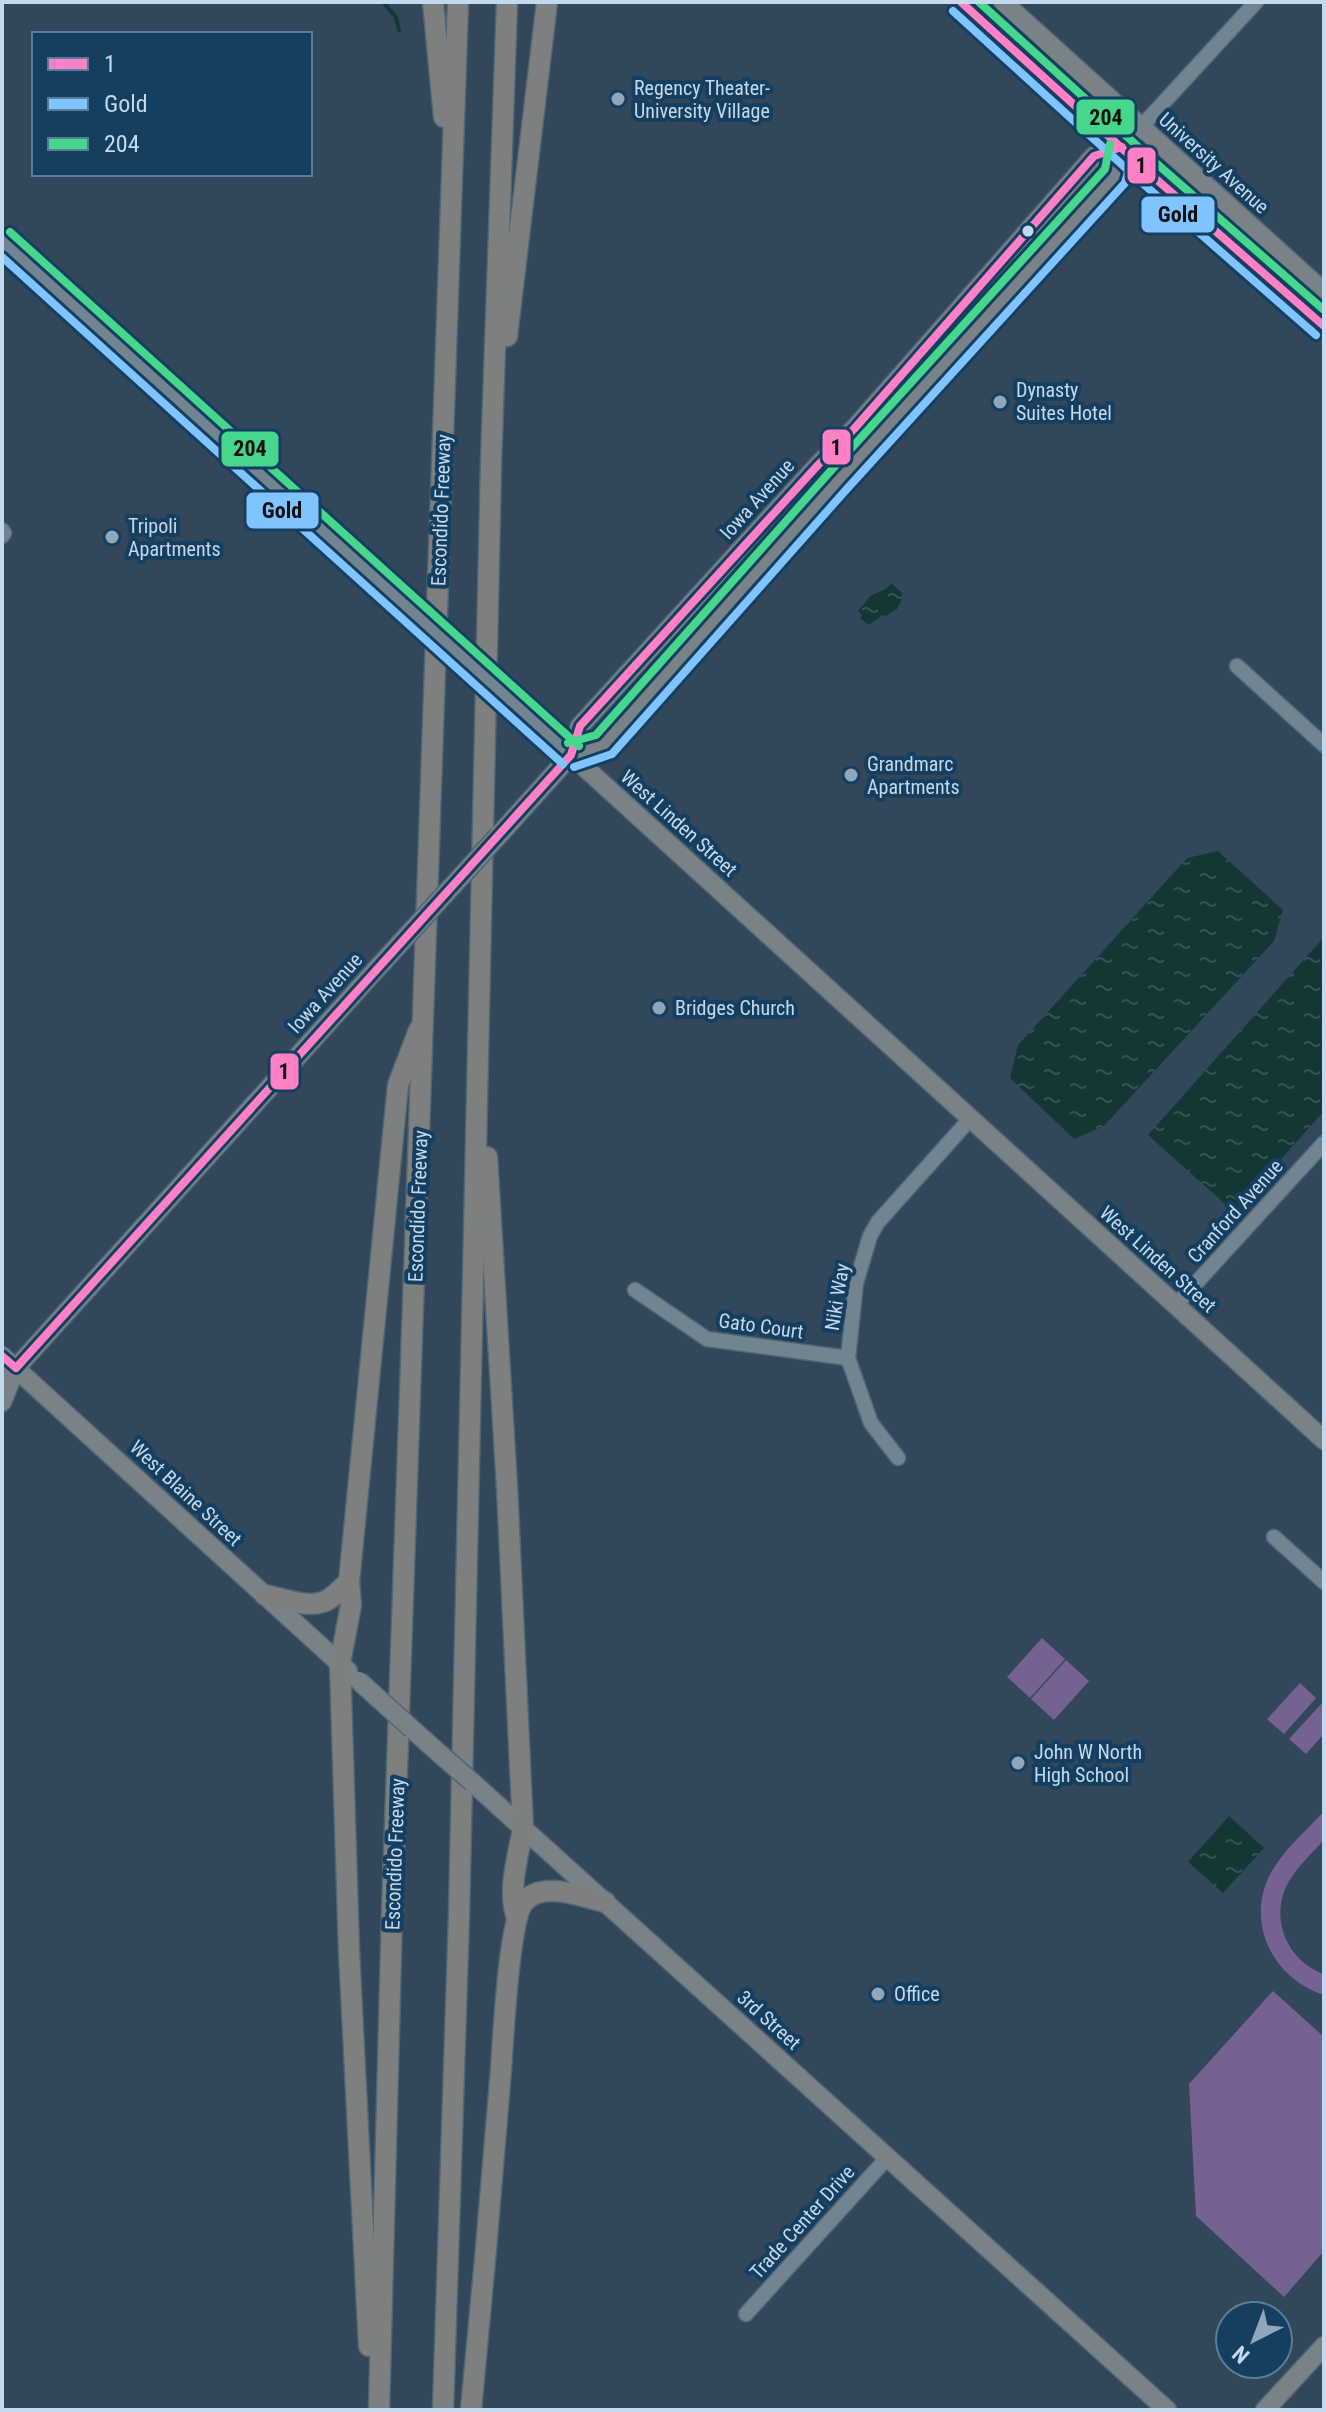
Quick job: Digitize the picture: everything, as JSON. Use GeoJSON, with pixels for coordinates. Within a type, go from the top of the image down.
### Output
{"type":"FeatureCollection","features":[{"type":"Feature","properties":{"kind":"highway"},"geometry":{"type":"LineString","coordinates":[[433,2],[452,202]]}},
{"type":"Feature","properties":{"kind":"highway","name":"Escondido Freeway"},"geometry":{"type":"LineString","coordinates":[[379,2410],[392,1929],[458,2]]}},
{"type":"Feature","properties":{"kind":"highway"},"geometry":{"type":"LineString","coordinates":[[443,2410],[459,1901],[491,463],[507,2]]}},
{"type":"Feature","properties":{"kind":"highway"},"geometry":{"type":"LineString","coordinates":[[491,463],[547,2]]}},
{"type":"Feature","properties":{"kind":"highway"},"geometry":{"type":"LineString","coordinates":[[372,2410],[349,1951],[340,1663],[351,1605],[349,1582],[398,1085],[425,1014]]}},
{"type":"Feature","properties":{"kind":"highway"},"geometry":{"type":"LineString","coordinates":[[471,2410],[516,1915],[513,1904],[515,1876],[523,1829],[500,1354],[479,1021]]}},
{"type":"Feature","properties":{"kind":"highway"},"geometry":{"type":"LineString","coordinates":[[265,1595],[322,1603],[349,1582]]}},
{"type":"Feature","properties":{"kind":"highway"},"geometry":{"type":"LineString","coordinates":[[516,1915],[531,1896],[544,1892],[558,1891],[605,1902]]}},
{"type":"Feature","properties":{"kind":"main road"},"geometry":{"type":"LineString","coordinates":[[961,2],[1324,326]]}},
{"type":"Feature","properties":{"kind":"main road","name":"University Avenue"},"geometry":{"type":"LineString","coordinates":[[1003,2],[1324,292]]}},
{"type":"Feature","properties":{"kind":"main road","name":"Iowa Avenue"},"geometry":{"type":"LineString","coordinates":[[2,1402],[7,1366],[571,755],[580,726],[854,429],[1094,156],[1122,147],[1141,127]]}},
{"type":"Feature","properties":{"kind":"main road","name":"Iowa Avenue"},"geometry":{"type":"LineString","coordinates":[[571,755],[603,746],[836,483],[1116,175],[1122,147]]}},
{"type":"Feature","properties":{"kind":"main road"},"geometry":{"type":"LineString","coordinates":[[1283,290],[1293,285],[1324,305]]}},
{"type":"Feature","properties":{"kind":"main road","name":"West Linden Street"},"geometry":{"type":"LineString","coordinates":[[571,755],[1324,1440]]}},
{"type":"Feature","properties":{"kind":"main road","name":"West Blaine Street"},"geometry":{"type":"LineString","coordinates":[[7,1366],[340,1663]]}},
{"type":"Feature","properties":{"kind":"main road","name":"3rd Street"},"geometry":{"type":"LineString","coordinates":[[340,1663],[1167,2410]]}},
{"type":"Feature","properties":{"kind":"main road"},"geometry":{"type":"LineString","coordinates":[[1265,2410],[1324,2346]]}},
{"type":"Feature","properties":{"kind":"street","name":"Iowa Avenue"},"geometry":{"type":"LineString","coordinates":[[1141,127],[1256,2]]}},
{"type":"Feature","properties":{"kind":"street","name":"West Linden Street"},"geometry":{"type":"LineString","coordinates":[[2,241],[571,755]]}},
{"type":"Feature","properties":{"kind":"street"},"geometry":{"type":"LineString","coordinates":[[1237,666],[1324,745]]}},
{"type":"Feature","properties":{"kind":"street","name":"Niki Way"},"geometry":{"type":"LineString","coordinates":[[898,1458],[871,1423],[848,1358],[856,1283],[870,1236],[878,1222],[970,1119]]}},
{"type":"Feature","properties":{"kind":"street","name":"Cranford Avenue"},"geometry":{"type":"LineString","coordinates":[[1176,1305],[1324,1143]]}},
{"type":"Feature","properties":{"kind":"street","name":"Gato Court"},"geometry":{"type":"LineString","coordinates":[[635,1290],[707,1339],[848,1358]]}},
{"type":"Feature","properties":{"kind":"street"},"geometry":{"type":"LineString","coordinates":[[1274,1537],[1324,1582]]}},
{"type":"Feature","properties":{"kind":"street","name":"Trade Center Drive"},"geometry":{"type":"LineString","coordinates":[[746,2314],[888,2157]]}},
{"type":"Feature","properties":{"kind":"shaded area"},"geometry":{"type":"Polygon","coordinates":[[[1042,1638],[1065,1659],[1030,1698],[1007,1677],[1042,1638]]]}},
{"type":"Feature","properties":{"kind":"shaded area"},"geometry":{"type":"Polygon","coordinates":[[[1066,1660],[1089,1681],[1054,1720],[1031,1699],[1066,1660]]]}},
{"type":"Feature","properties":{"kind":"shaded area"},"geometry":{"type":"Polygon","coordinates":[[[1300,1683],[1316,1698],[1284,1734],[1267,1719],[1300,1683]]]}},
{"type":"Feature","properties":{"kind":"shaded area"},"geometry":{"type":"Polygon","coordinates":[[[1322,1703],[1324,1734],[1306,1754],[1289,1739],[1322,1703]]]}},
{"type":"Feature","properties":{"kind":"shaded area"},"geometry":{"type":"Polygon","coordinates":[[[1324,1811],[1324,1840],[1288,1883],[1280,1910],[1281,1924],[1291,1949],[1311,1968],[1324,1974],[1324,1995],[1305,1987],[1276,1960],[1267,1943],[1261,1905],[1265,1885],[1275,1866],[1324,1811]]]}},
{"type":"Feature","properties":{"kind":"shaded area"},"geometry":{"type":"Polygon","coordinates":[[[1273,1991],[1324,2037],[1324,2251],[1284,2297],[1196,2216],[1189,2084],[1273,1991]]]}},
{"type":"Feature","properties":{"kind":"water"},"geometry":{"type":"Polygon","coordinates":[[[891,583],[903,597],[897,609],[869,625],[860,618],[862,615],[858,611],[870,596],[886,589],[891,583]]]}},
{"type":"Feature","properties":{"kind":"water"},"geometry":{"type":"Polygon","coordinates":[[[1218,851],[1283,910],[1274,941],[1104,1126],[1074,1139],[1010,1078],[1018,1045],[1187,858],[1218,851]]]}},
{"type":"Feature","properties":{"kind":"water"},"geometry":{"type":"Polygon","coordinates":[[[1324,937],[1324,1111],[1234,1212],[1148,1135],[1324,937]]]}},
{"type":"Feature","properties":{"kind":"water"},"geometry":{"type":"Polygon","coordinates":[[[1229,1816],[1264,1848],[1223,1893],[1188,1862],[1229,1816]]]}},
{"type":"Feature","properties":{"kind":"waterway"},"geometry":{"type":"LineString","coordinates":[[383,2],[396,17],[399,30]]}},
{"type":"Feature","properties":{"kind":"transit line","name":"1"},"geometry":{"type":"LineString","coordinates":[[961,2],[1324,326]]}},
{"type":"Feature","properties":{"kind":"transit line","name":"204"},"geometry":{"type":"LineString","coordinates":[[979,2],[1324,310]]}},
{"type":"Feature","properties":{"kind":"transit line","name":"Gold"},"geometry":{"type":"LineString","coordinates":[[953,11],[1316,335]]}},
{"type":"Feature","properties":{"kind":"transit line","name":"204"},"geometry":{"type":"LineString","coordinates":[[568,743],[596,735],[1105,169],[1110,144]]}},
{"type":"Feature","properties":{"kind":"transit line","name":"1"},"geometry":{"type":"LineString","coordinates":[[2,1356],[16,1368],[571,755],[580,726],[854,429],[1094,156],[1122,147]]}},
{"type":"Feature","properties":{"kind":"transit line","name":"Gold"},"geometry":{"type":"LineString","coordinates":[[574,767],[612,754],[845,491],[1125,183],[1134,150]]}},
{"type":"Feature","properties":{"kind":"transit line","name":"204"},"geometry":{"type":"LineString","coordinates":[[10,232],[579,746]]}},
{"type":"Feature","properties":{"kind":"transit line","name":"Gold"},"geometry":{"type":"LineString","coordinates":[[2,257],[563,764]]}},
{"type":"Feature","properties":{"kind":"place","name":"Regency Theater- University Village"},"geometry":{"type":"Point","coordinates":[618,99]}},
{"type":"Feature","properties":{"kind":"place","name":"Dynasty Suites Hotel"},"geometry":{"type":"Point","coordinates":[1000,402]}},
{"type":"Feature","properties":{"kind":"place","name":"Tripoli Apartments"},"geometry":{"type":"Point","coordinates":[112,537]}},
{"type":"Feature","properties":{"kind":"place","name":"Grandmarc Apartments"},"geometry":{"type":"Point","coordinates":[851,775]}},
{"type":"Feature","properties":{"kind":"place","name":"Bridges Church"},"geometry":{"type":"Point","coordinates":[659,1008]}},
{"type":"Feature","properties":{"kind":"place","name":"John W North High School"},"geometry":{"type":"Point","coordinates":[1018,1763]}},
{"type":"Feature","properties":{"kind":"place","name":"Office"},"geometry":{"type":"Point","coordinates":[878,1994]}}]}
